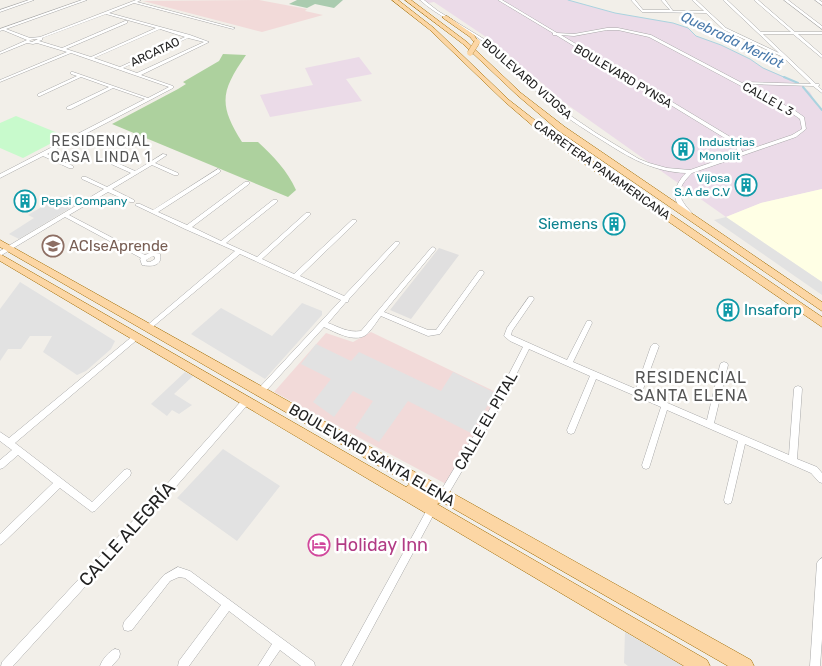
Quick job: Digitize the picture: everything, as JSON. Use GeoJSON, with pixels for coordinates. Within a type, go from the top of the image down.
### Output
{"type":"FeatureCollection","features":[{"type":"Feature","properties":{"kind":"main road","name":"CARRETERA PANAMERICANA"},"geometry":{"type":"LineString","coordinates":[[395,0],[432,29],[507,101],[551,137],[822,324]]}},
{"type":"Feature","properties":{"kind":"main road","name":"CARRETERA PANAMERICANA"},"geometry":{"type":"LineString","coordinates":[[408,0],[465,43],[519,94],[556,125],[822,307]]}},
{"type":"Feature","properties":{"kind":"main road"},"geometry":{"type":"LineString","coordinates":[[446,17],[476,39],[477,42],[468,56],[507,101]]}},
{"type":"Feature","properties":{"kind":"main road","name":"BOULEVARD SANTA ELENA"},"geometry":{"type":"LineString","coordinates":[[2,251],[262,391],[745,666]]}},
{"type":"Feature","properties":{"kind":"main road","name":"BOULEVARD SANTA ELENA"},"geometry":{"type":"LineString","coordinates":[[2,251],[136,337],[701,666]]}},
{"type":"Feature","properties":{"kind":"main road"},"geometry":{"type":"LineString","coordinates":[[212,380],[220,380],[248,395],[258,394],[262,391]]}},
{"type":"Feature","properties":{"kind":"main road"},"geometry":{"type":"LineString","coordinates":[[247,400],[256,398],[287,414],[298,412]]}},
{"type":"Feature","properties":{"kind":"main road"},"geometry":{"type":"LineString","coordinates":[[385,481],[400,484],[433,499],[443,495]]}},
{"type":"Feature","properties":{"kind":"main road"},"geometry":{"type":"LineString","coordinates":[[432,509],[442,504],[453,506],[497,530],[512,535]]}},
{"type":"Feature","properties":{"kind":"street"},"geometry":{"type":"LineString","coordinates":[[0,11],[32,0]]}},
{"type":"Feature","properties":{"kind":"street"},"geometry":{"type":"LineString","coordinates":[[1,29],[85,0]]}},
{"type":"Feature","properties":{"kind":"street"},"geometry":{"type":"LineString","coordinates":[[0,53],[28,41],[39,40],[139,0]]}},
{"type":"Feature","properties":{"kind":"street","name":"BOULEVARD VIJOSA"},"geometry":{"type":"LineString","coordinates":[[422,0],[480,37],[553,104],[639,162],[653,168],[690,172]]}},
{"type":"Feature","properties":{"kind":"street","name":"BOULEVARD PYNSA"},"geometry":{"type":"LineString","coordinates":[[500,0],[730,139],[737,145],[740,151],[738,156]]}},
{"type":"Feature","properties":{"kind":"street"},"geometry":{"type":"LineString","coordinates":[[633,0],[642,11],[706,12]]}},
{"type":"Feature","properties":{"kind":"street"},"geometry":{"type":"LineString","coordinates":[[663,0],[673,12]]}},
{"type":"Feature","properties":{"kind":"street"},"geometry":{"type":"LineString","coordinates":[[694,0],[725,29],[790,59]]}},
{"type":"Feature","properties":{"kind":"street"},"geometry":{"type":"LineString","coordinates":[[726,0],[790,59],[822,92]]}},
{"type":"Feature","properties":{"kind":"street"},"geometry":{"type":"LineString","coordinates":[[756,0],[822,56]]}},
{"type":"Feature","properties":{"kind":"street"},"geometry":{"type":"LineString","coordinates":[[786,0],[822,28]]}},
{"type":"Feature","properties":{"kind":"street"},"geometry":{"type":"LineString","coordinates":[[817,0],[822,4]]}},
{"type":"Feature","properties":{"kind":"street"},"geometry":{"type":"LineString","coordinates":[[134,2],[233,28]]}},
{"type":"Feature","properties":{"kind":"street"},"geometry":{"type":"LineString","coordinates":[[107,12],[207,42],[139,74]]}},
{"type":"Feature","properties":{"kind":"street"},"geometry":{"type":"LineString","coordinates":[[63,49],[126,22]]}},
{"type":"Feature","properties":{"kind":"street"},"geometry":{"type":"LineString","coordinates":[[91,58],[160,28]]}},
{"type":"Feature","properties":{"kind":"street"},"geometry":{"type":"LineString","coordinates":[[1,29],[28,41]]}},
{"type":"Feature","properties":{"kind":"street","name":"CALLE L 3"},"geometry":{"type":"LineString","coordinates":[[554,34],[574,35],[607,29],[632,30],[650,36],[802,118],[804,126],[802,132],[690,172]]}},
{"type":"Feature","properties":{"kind":"street"},"geometry":{"type":"LineString","coordinates":[[761,33],[822,33]]}},
{"type":"Feature","properties":{"kind":"street","name":"ARCATAO"},"geometry":{"type":"LineString","coordinates":[[121,68],[189,36]]}},
{"type":"Feature","properties":{"kind":"street"},"geometry":{"type":"LineString","coordinates":[[0,176],[169,89],[171,85],[39,40]]}},
{"type":"Feature","properties":{"kind":"street"},"geometry":{"type":"LineString","coordinates":[[0,81],[70,52]]}},
{"type":"Feature","properties":{"kind":"street"},"geometry":{"type":"LineString","coordinates":[[72,73],[148,99]]}},
{"type":"Feature","properties":{"kind":"street"},"geometry":{"type":"LineString","coordinates":[[39,95],[81,76]]}},
{"type":"Feature","properties":{"kind":"street"},"geometry":{"type":"LineString","coordinates":[[736,82],[822,86]]}},
{"type":"Feature","properties":{"kind":"street"},"geometry":{"type":"LineString","coordinates":[[773,101],[765,94],[765,91],[771,86],[778,85]]}},
{"type":"Feature","properties":{"kind":"street"},"geometry":{"type":"LineString","coordinates":[[69,108],[114,87]]}},
{"type":"Feature","properties":{"kind":"street"},"geometry":{"type":"LineString","coordinates":[[42,154],[71,167]]}},
{"type":"Feature","properties":{"kind":"street"},"geometry":{"type":"LineString","coordinates":[[2,251],[165,155]]}},
{"type":"Feature","properties":{"kind":"street"},"geometry":{"type":"LineString","coordinates":[[113,163],[135,173]]}},
{"type":"Feature","properties":{"kind":"street"},"geometry":{"type":"LineString","coordinates":[[151,163],[176,174]]}},
{"type":"Feature","properties":{"kind":"street"},"geometry":{"type":"LineString","coordinates":[[154,212],[218,171]]}},
{"type":"Feature","properties":{"kind":"street"},"geometry":{"type":"LineString","coordinates":[[690,172],[678,184],[677,194],[680,204],[695,219]]}},
{"type":"Feature","properties":{"kind":"street"},"geometry":{"type":"LineString","coordinates":[[84,178],[187,228],[346,300]]}},
{"type":"Feature","properties":{"kind":"street"},"geometry":{"type":"LineString","coordinates":[[187,228],[247,183]]}},
{"type":"Feature","properties":{"kind":"street"},"geometry":{"type":"LineString","coordinates":[[222,243],[275,200]]}},
{"type":"Feature","properties":{"kind":"street"},"geometry":{"type":"LineString","coordinates":[[258,259],[308,214]]}},
{"type":"Feature","properties":{"kind":"street"},"geometry":{"type":"LineString","coordinates":[[65,215],[144,257]]}},
{"type":"Feature","properties":{"kind":"street"},"geometry":{"type":"LineString","coordinates":[[295,277],[354,221]]}},
{"type":"Feature","properties":{"kind":"street"},"geometry":{"type":"LineString","coordinates":[[262,391],[397,243]]}},
{"type":"Feature","properties":{"kind":"street"},"geometry":{"type":"LineString","coordinates":[[324,324],[356,336],[363,333],[433,249]]}},
{"type":"Feature","properties":{"kind":"street"},"geometry":{"type":"LineString","coordinates":[[147,328],[239,251]]}},
{"type":"Feature","properties":{"kind":"street"},"geometry":{"type":"LineString","coordinates":[[380,313],[428,333],[438,332],[481,273]]}},
{"type":"Feature","properties":{"kind":"street"},"geometry":{"type":"LineString","coordinates":[[531,299],[508,330],[508,336],[527,346],[814,470],[822,478]]}},
{"type":"Feature","properties":{"kind":"street"},"geometry":{"type":"LineString","coordinates":[[569,363],[589,323]]}},
{"type":"Feature","properties":{"kind":"street"},"geometry":{"type":"LineString","coordinates":[[9,443],[136,337]]}},
{"type":"Feature","properties":{"kind":"street","name":"CALLE EL PITAL"},"geometry":{"type":"LineString","coordinates":[[443,495],[499,401],[527,346]]}},
{"type":"Feature","properties":{"kind":"street"},"geometry":{"type":"LineString","coordinates":[[638,393],[655,346]]}},
{"type":"Feature","properties":{"kind":"street"},"geometry":{"type":"LineString","coordinates":[[710,425],[724,365]]}},
{"type":"Feature","properties":{"kind":"street"},"geometry":{"type":"LineString","coordinates":[[571,430],[594,375]]}},
{"type":"Feature","properties":{"kind":"street"},"geometry":{"type":"LineString","coordinates":[[793,461],[798,389]]}},
{"type":"Feature","properties":{"kind":"street","name":"CALLE ALEGRÍA"},"geometry":{"type":"LineString","coordinates":[[6,666],[247,400]]}},
{"type":"Feature","properties":{"kind":"street"},"geometry":{"type":"LineString","coordinates":[[646,465],[665,405]]}},
{"type":"Feature","properties":{"kind":"street"},"geometry":{"type":"LineString","coordinates":[[0,436],[92,508],[126,473]]}},
{"type":"Feature","properties":{"kind":"street"},"geometry":{"type":"LineString","coordinates":[[728,500],[742,439]]}},
{"type":"Feature","properties":{"kind":"street"},"geometry":{"type":"LineString","coordinates":[[0,465],[18,450]]}},
{"type":"Feature","properties":{"kind":"street"},"geometry":{"type":"LineString","coordinates":[[0,540],[60,482]]}},
{"type":"Feature","properties":{"kind":"street"},"geometry":{"type":"LineString","coordinates":[[346,666],[432,509]]}},
{"type":"Feature","properties":{"kind":"street"},"geometry":{"type":"LineString","coordinates":[[815,666],[822,563]]}},
{"type":"Feature","properties":{"kind":"street"},"geometry":{"type":"LineString","coordinates":[[128,626],[167,578],[178,572],[187,574],[310,666]]}},
{"type":"Feature","properties":{"kind":"street"},"geometry":{"type":"LineString","coordinates":[[183,665],[227,605]]}},
{"type":"Feature","properties":{"kind":"street"},"geometry":{"type":"LineString","coordinates":[[263,666],[279,642]]}},
{"type":"Feature","properties":{"kind":"street"},"geometry":{"type":"LineString","coordinates":[[105,666],[115,654]]}},
{"type":"Feature","properties":{"kind":"shaded area"},"geometry":{"type":"Polygon","coordinates":[[[259,0],[307,9],[305,11],[323,15],[262,32],[143,1],[259,0]]]}},
{"type":"Feature","properties":{"kind":"shaded area"},"geometry":{"type":"Polygon","coordinates":[[[297,0],[343,0],[334,8],[315,4],[307,8],[289,4],[297,0]]]}},
{"type":"Feature","properties":{"kind":"shaded area"},"geometry":{"type":"Polygon","coordinates":[[[425,0],[568,0],[615,13],[673,23],[688,28],[696,36],[721,45],[750,59],[763,68],[795,81],[810,92],[818,107],[822,110],[822,189],[761,203],[726,217],[565,103],[492,41],[434,2],[428,3],[425,0]]]}},
{"type":"Feature","properties":{"kind":"shaded area"},"geometry":{"type":"Polygon","coordinates":[[[359,57],[372,74],[346,79],[362,101],[270,117],[260,95],[313,85],[305,68],[359,57]]]}},
{"type":"Feature","properties":{"kind":"shaded area"},"geometry":{"type":"Polygon","coordinates":[[[822,189],[822,282],[726,217],[761,203],[822,189]]]}},
{"type":"Feature","properties":{"kind":"shaded area"},"geometry":{"type":"Polygon","coordinates":[[[60,196],[75,203],[85,199],[19,239],[9,234],[34,218],[28,215],[60,196]]]}},
{"type":"Feature","properties":{"kind":"shaded area"},"geometry":{"type":"Polygon","coordinates":[[[726,217],[822,282],[822,295],[714,220],[726,217]]]}},
{"type":"Feature","properties":{"kind":"shaded area"},"geometry":{"type":"Polygon","coordinates":[[[439,248],[459,255],[411,319],[390,310],[439,248]]]}},
{"type":"Feature","properties":{"kind":"shaded area"},"geometry":{"type":"Polygon","coordinates":[[[20,282],[115,341],[111,349],[86,371],[77,375],[43,352],[52,336],[30,336],[21,349],[8,349],[0,361],[0,309],[20,282]]]}},
{"type":"Feature","properties":{"kind":"shaded area"},"geometry":{"type":"Polygon","coordinates":[[[302,303],[322,311],[322,315],[265,379],[191,334],[221,308],[272,336],[302,303]]]}},
{"type":"Feature","properties":{"kind":"shaded area"},"geometry":{"type":"Polygon","coordinates":[[[371,332],[500,394],[446,484],[274,392],[326,333],[353,342],[371,332]]]}},
{"type":"Feature","properties":{"kind":"shaded area"},"geometry":{"type":"Polygon","coordinates":[[[316,344],[351,361],[359,352],[441,391],[453,372],[495,393],[471,433],[408,401],[379,442],[355,428],[373,401],[353,391],[334,417],[313,402],[331,379],[301,364],[316,344]]]}},
{"type":"Feature","properties":{"kind":"shaded area"},"geometry":{"type":"Polygon","coordinates":[[[185,372],[193,376],[174,394],[192,405],[179,414],[172,410],[167,416],[151,404],[185,372]]]}},
{"type":"Feature","properties":{"kind":"shaded area"},"geometry":{"type":"Polygon","coordinates":[[[223,449],[280,486],[237,541],[177,498],[223,449]]]}},
{"type":"Feature","properties":{"kind":"shaded area"},"geometry":{"type":"Polygon","coordinates":[[[625,632],[683,666],[628,666],[624,663],[625,632]]]}},
{"type":"Feature","properties":{"kind":"green space"},"geometry":{"type":"Polygon","coordinates":[[[223,54],[246,55],[231,78],[227,88],[226,107],[234,129],[242,142],[258,142],[284,170],[296,190],[288,197],[112,124],[186,84],[183,82],[219,61],[223,54]]]}},
{"type":"Feature","properties":{"kind":"green space"},"geometry":{"type":"Polygon","coordinates":[[[16,116],[65,136],[23,158],[0,148],[0,123],[16,116]]]}},
{"type":"Feature","properties":{"kind":"waterway","name":"Quebrada Merliot"},"geometry":{"type":"LineString","coordinates":[[568,0],[615,13],[673,23],[688,28],[696,36],[721,45],[786,78]]}},
{"type":"Feature","properties":{"kind":"waterway","name":"Quebrada Merliot"},"geometry":{"type":"LineString","coordinates":[[784,77],[798,83]]}},
{"type":"Feature","properties":{"kind":"waterway","name":"Quebrada Merliot"},"geometry":{"type":"LineString","coordinates":[[803,87],[822,110]]}},
{"type":"Feature","properties":{"kind":"place","name":"Industrias Monolit"},"geometry":{"type":"Point","coordinates":[683,149]}},
{"type":"Feature","properties":{"kind":"place","name":"Vijosa S.A de C.V"},"geometry":{"type":"Point","coordinates":[746,185]}},
{"type":"Feature","properties":{"kind":"place","name":"Pepsi Company"},"geometry":{"type":"Point","coordinates":[25,201]}},
{"type":"Feature","properties":{"kind":"place","name":"Siemens"},"geometry":{"type":"Point","coordinates":[614,224]}},
{"type":"Feature","properties":{"kind":"place","name":"ACIseAprende"},"geometry":{"type":"Point","coordinates":[53,246]}},
{"type":"Feature","properties":{"kind":"place","name":"Insaforp"},"geometry":{"type":"Point","coordinates":[728,310]}},
{"type":"Feature","properties":{"kind":"place","name":"Holiday Inn"},"geometry":{"type":"Point","coordinates":[319,545]}},
{"type":"Feature","properties":{"kind":"district","name":"RESIDENCIAL CASA LINDA 1"},"geometry":{"type":"Point","coordinates":[101,150]}},
{"type":"Feature","properties":{"kind":"district","name":"RESIDENCIAL SANTA ELENA"},"geometry":{"type":"Point","coordinates":[691,386]}}]}
